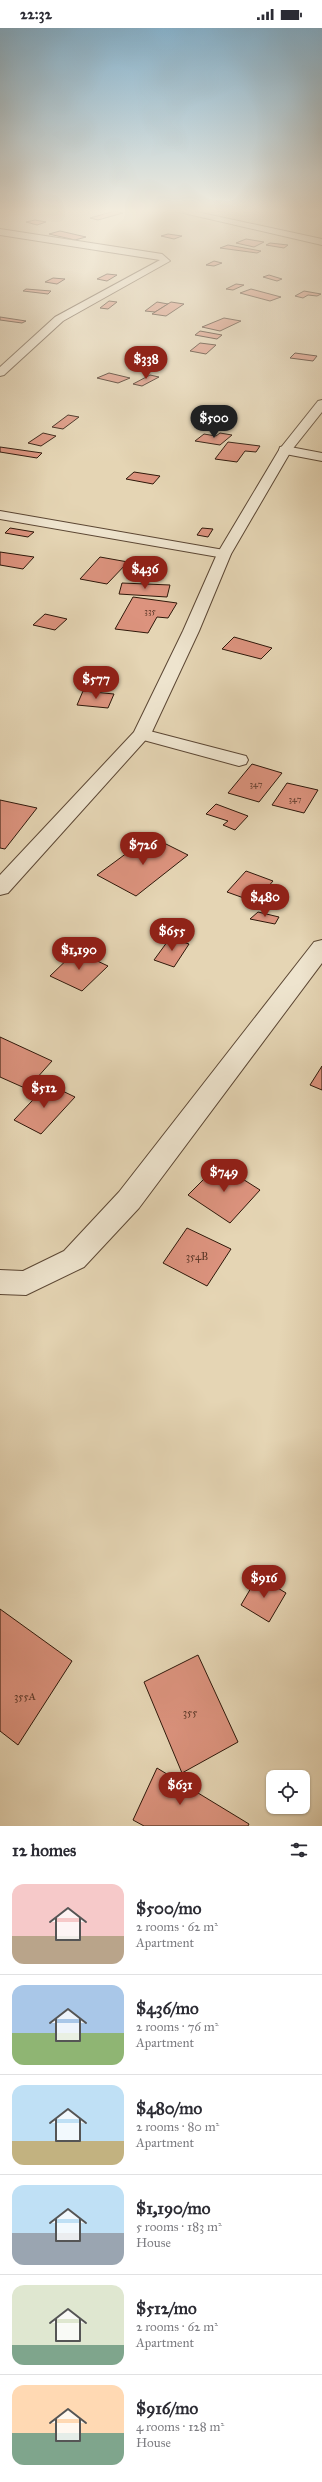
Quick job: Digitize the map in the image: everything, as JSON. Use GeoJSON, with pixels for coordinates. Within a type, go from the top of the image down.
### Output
{"type":"FeatureCollection","features":[{"type":"Feature","properties":{"kind":"street"},"geometry":{"type":"LineString","coordinates":[[0,373],[60,319],[104,295]]}},
{"type":"Feature","properties":{"kind":"street"},"geometry":{"type":"LineString","coordinates":[[0,888],[142,734],[191,631],[224,554],[285,450],[322,404]]}},
{"type":"Feature","properties":{"kind":"street"},"geometry":{"type":"LineString","coordinates":[[285,450],[322,457]]}},
{"type":"Feature","properties":{"kind":"street"},"geometry":{"type":"LineString","coordinates":[[0,515],[224,554]]}},
{"type":"Feature","properties":{"kind":"street"},"geometry":{"type":"LineString","coordinates":[[142,734],[239,760]]}},
{"type":"Feature","properties":{"kind":"street"},"geometry":{"type":"LineString","coordinates":[[0,1282],[26,1283],[74,1259],[129,1200],[322,947]]}},
{"type":"Feature","properties":{"kind":"building"},"geometry":{"type":"Polygon","coordinates":[[[247,295],[273,295],[281,297],[270,301],[247,295]]]}},
{"type":"Feature","properties":{"kind":"building"},"geometry":{"type":"Polygon","coordinates":[[[297,295],[319,295],[308,295],[303,298],[295,296],[297,295]]]}},
{"type":"Feature","properties":{"kind":"building"},"geometry":{"type":"Polygon","coordinates":[[[109,301],[117,302],[108,309],[100,308],[109,301]]]}},
{"type":"Feature","properties":{"kind":"building"},"geometry":{"type":"Polygon","coordinates":[[[157,302],[168,304],[155,312],[145,311],[157,302]]]}},
{"type":"Feature","properties":{"kind":"building"},"geometry":{"type":"Polygon","coordinates":[[[171,302],[184,304],[166,316],[152,314],[171,302]]]}},
{"type":"Feature","properties":{"kind":"building"},"geometry":{"type":"Polygon","coordinates":[[[0,317],[26,321],[22,323],[0,320],[0,317]]]}},
{"type":"Feature","properties":{"kind":"building"},"geometry":{"type":"Polygon","coordinates":[[[224,318],[241,321],[220,331],[202,327],[224,318]]]}},
{"type":"Feature","properties":{"kind":"building"},"geometry":{"type":"Polygon","coordinates":[[[200,331],[222,335],[217,339],[195,335],[200,331]]]}},
{"type":"Feature","properties":{"kind":"building"},"geometry":{"type":"Polygon","coordinates":[[[200,343],[216,345],[206,354],[190,351],[200,343]]]}},
{"type":"Feature","properties":{"kind":"building"},"geometry":{"type":"Polygon","coordinates":[[[295,353],[317,356],[313,361],[290,358],[295,353]]]}},
{"type":"Feature","properties":{"kind":"building"},"geometry":{"type":"Polygon","coordinates":[[[109,373],[130,378],[118,383],[97,378],[109,373]]]}},
{"type":"Feature","properties":{"kind":"building"},"geometry":{"type":"Polygon","coordinates":[[[150,375],[159,377],[142,386],[133,384],[150,375]]]}},
{"type":"Feature","properties":{"kind":"building"},"geometry":{"type":"Polygon","coordinates":[[[68,415],[79,417],[63,429],[52,427],[68,415]]]}},
{"type":"Feature","properties":{"kind":"building"},"geometry":{"type":"Polygon","coordinates":[[[43,433],[56,436],[41,446],[28,443],[43,433]]]}},
{"type":"Feature","properties":{"kind":"building"},"geometry":{"type":"Polygon","coordinates":[[[220,433],[232,435],[220,445],[195,441],[204,434],[216,436],[220,433]]]}},
{"type":"Feature","properties":{"kind":"building"},"geometry":{"type":"Polygon","coordinates":[[[228,442],[260,446],[256,452],[245,451],[237,462],[215,459],[228,442]]]}},
{"type":"Feature","properties":{"kind":"building"},"geometry":{"type":"Polygon","coordinates":[[[0,447],[42,453],[37,458],[0,452],[0,447]]]}},
{"type":"Feature","properties":{"kind":"building"},"geometry":{"type":"Polygon","coordinates":[[[134,472],[160,476],[153,484],[126,479],[134,472]]]}},
{"type":"Feature","properties":{"kind":"building"},"geometry":{"type":"Polygon","coordinates":[[[10,528],[34,532],[28,537],[5,533],[10,528]]]}},
{"type":"Feature","properties":{"kind":"building"},"geometry":{"type":"Polygon","coordinates":[[[202,528],[213,529],[208,537],[197,535],[202,528]]]}},
{"type":"Feature","properties":{"kind":"building"},"geometry":{"type":"Polygon","coordinates":[[[0,552],[34,557],[23,569],[0,565],[0,552]]]}},
{"type":"Feature","properties":{"kind":"building"},"geometry":{"type":"Polygon","coordinates":[[[100,557],[128,562],[107,584],[80,579],[100,557]]]}},
{"type":"Feature","properties":{"kind":"building"},"geometry":{"type":"Polygon","coordinates":[[[122,583],[170,585],[167,597],[119,594],[122,583]]]}},
{"type":"Feature","properties":{"kind":"building"},"geometry":{"type":"Polygon","coordinates":[[[133,597],[177,603],[168,618],[157,617],[148,633],[115,629],[133,597]]]}},
{"type":"Feature","properties":{"kind":"building"},"geometry":{"type":"Polygon","coordinates":[[[45,614],[67,619],[55,630],[33,625],[45,614]]]}},
{"type":"Feature","properties":{"kind":"building"},"geometry":{"type":"Polygon","coordinates":[[[234,637],[272,648],[261,659],[222,649],[234,637]]]}},
{"type":"Feature","properties":{"kind":"building"},"geometry":{"type":"Polygon","coordinates":[[[83,691],[114,694],[108,708],[77,705],[83,691]]]}},
{"type":"Feature","properties":{"kind":"building"},"geometry":{"type":"Polygon","coordinates":[[[252,764],[282,773],[259,802],[228,793],[252,764]]]}},
{"type":"Feature","properties":{"kind":"building"},"geometry":{"type":"Polygon","coordinates":[[[287,783],[318,790],[304,813],[272,805],[287,783]]]}},
{"type":"Feature","properties":{"kind":"building"},"geometry":{"type":"Polygon","coordinates":[[[0,800],[37,808],[5,849],[0,848],[0,800]]]}},
{"type":"Feature","properties":{"kind":"building"},"geometry":{"type":"Polygon","coordinates":[[[216,804],[248,816],[235,830],[223,825],[228,821],[206,814],[216,804]]]}},
{"type":"Feature","properties":{"kind":"building"},"geometry":{"type":"Polygon","coordinates":[[[150,836],[188,855],[136,896],[97,875],[150,836]]]}},
{"type":"Feature","properties":{"kind":"building"},"geometry":{"type":"Polygon","coordinates":[[[246,871],[273,881],[255,902],[227,892],[246,871]]]}},
{"type":"Feature","properties":{"kind":"building"},"geometry":{"type":"Polygon","coordinates":[[[258,912],[279,917],[275,924],[250,919],[258,912]]]}},
{"type":"Feature","properties":{"kind":"building"},"geometry":{"type":"Polygon","coordinates":[[[170,938],[189,944],[174,967],[154,960],[170,938]]]}},
{"type":"Feature","properties":{"kind":"building"},"geometry":{"type":"Polygon","coordinates":[[[76,951],[108,966],[82,991],[50,976],[76,951]]]}},
{"type":"Feature","properties":{"kind":"building"},"geometry":{"type":"Polygon","coordinates":[[[0,1037],[52,1061],[27,1089],[0,1077],[0,1037]]]}},
{"type":"Feature","properties":{"kind":"building"},"geometry":{"type":"Polygon","coordinates":[[[322,1066],[322,1090],[310,1085],[322,1066]]]}},
{"type":"Feature","properties":{"kind":"building"},"geometry":{"type":"Polygon","coordinates":[[[48,1084],[75,1097],[41,1134],[14,1120],[48,1084]]]}},
{"type":"Feature","properties":{"kind":"building"},"geometry":{"type":"Polygon","coordinates":[[[219,1164],[260,1190],[230,1223],[188,1195],[219,1164]]]}},
{"type":"Feature","properties":{"kind":"building"},"geometry":{"type":"Polygon","coordinates":[[[187,1228],[231,1249],[207,1286],[163,1263],[187,1228]]]}},
{"type":"Feature","properties":{"kind":"building"},"geometry":{"type":"Polygon","coordinates":[[[258,1576],[286,1593],[269,1622],[241,1605],[258,1576]]]}},
{"type":"Feature","properties":{"kind":"building"},"geometry":{"type":"Polygon","coordinates":[[[0,1609],[72,1661],[18,1745],[0,1731],[0,1609]]]}},
{"type":"Feature","properties":{"kind":"building"},"geometry":{"type":"Polygon","coordinates":[[[198,1655],[238,1742],[182,1773],[144,1682],[198,1655]]]}},
{"type":"Feature","properties":{"kind":"building"},"geometry":{"type":"Polygon","coordinates":[[[157,1768],[249,1824],[248,1826],[144,1826],[133,1820],[157,1768]]]}}]}
